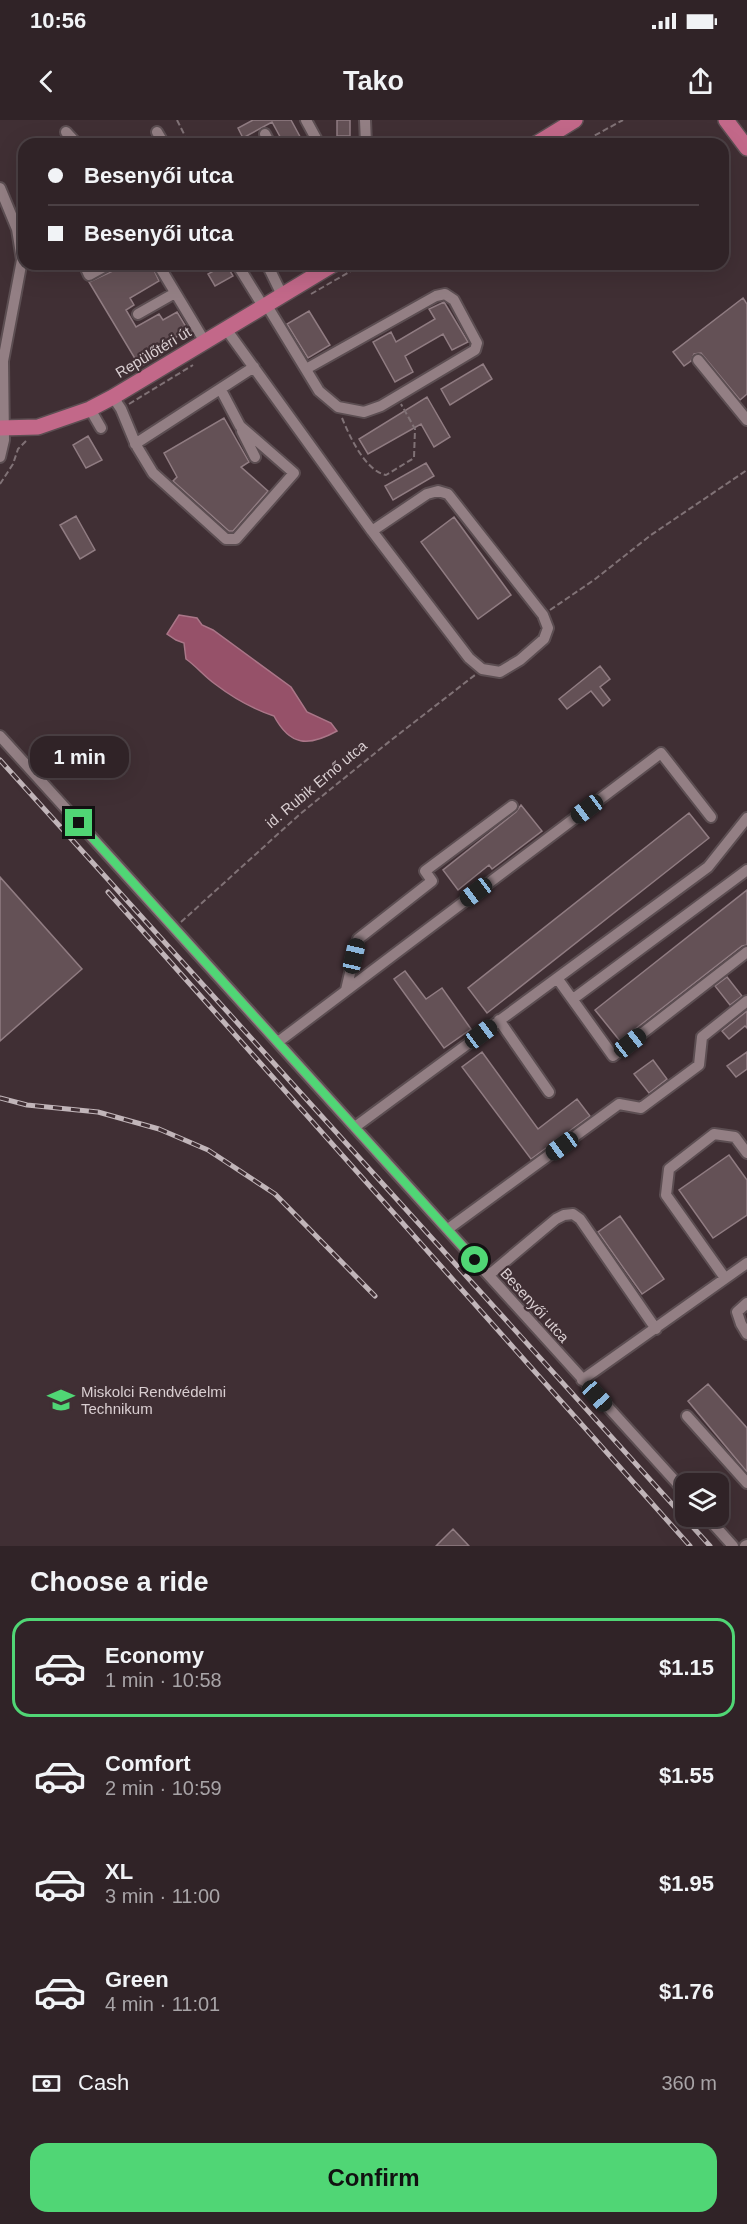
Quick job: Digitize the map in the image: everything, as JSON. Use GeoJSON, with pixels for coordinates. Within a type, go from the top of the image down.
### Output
{"type":"FeatureCollection","features":[{"type":"Feature","properties":{"kind":"main road"},"geometry":{"type":"LineString","coordinates":[[546,138],[574,120]]}},
{"type":"Feature","properties":{"kind":"main road"},"geometry":{"type":"LineString","coordinates":[[726,120],[747,148]]}},
{"type":"Feature","properties":{"kind":"main road","name":"Repülőtéri út"},"geometry":{"type":"LineString","coordinates":[[2,428],[38,427],[90,409],[324,270]]}},
{"type":"Feature","properties":{"kind":"street"},"geometry":{"type":"LineString","coordinates":[[306,120],[316,138]]}},
{"type":"Feature","properties":{"kind":"street"},"geometry":{"type":"LineString","coordinates":[[365,120],[366,138]]}},
{"type":"Feature","properties":{"kind":"street"},"geometry":{"type":"LineString","coordinates":[[66,132],[72,138]]}},
{"type":"Feature","properties":{"kind":"street"},"geometry":{"type":"LineString","coordinates":[[157,132],[160,138]]}},
{"type":"Feature","properties":{"kind":"street"},"geometry":{"type":"LineString","coordinates":[[264,134],[266,138]]}},
{"type":"Feature","properties":{"kind":"street"},"geometry":{"type":"LineString","coordinates":[[0,188],[18,239]]}},
{"type":"Feature","properties":{"kind":"street"},"geometry":{"type":"LineString","coordinates":[[0,457],[6,311],[19,270]]}},
{"type":"Feature","properties":{"kind":"street"},"geometry":{"type":"LineString","coordinates":[[87,270],[89,275],[98,270]]}},
{"type":"Feature","properties":{"kind":"street"},"geometry":{"type":"LineString","coordinates":[[162,270],[205,342]]}},
{"type":"Feature","properties":{"kind":"street"},"geometry":{"type":"LineString","coordinates":[[241,270],[319,391],[338,407],[364,412],[381,406],[475,350],[477,343],[454,300],[445,294],[436,296],[306,369]]}},
{"type":"Feature","properties":{"kind":"street"},"geometry":{"type":"LineString","coordinates":[[270,270],[282,295]]}},
{"type":"Feature","properties":{"kind":"street"},"geometry":{"type":"LineString","coordinates":[[138,314],[175,293]]}},
{"type":"Feature","properties":{"kind":"street"},"geometry":{"type":"LineString","coordinates":[[226,329],[372,531],[469,658],[482,669],[500,672],[520,660],[544,639],[548,628],[543,615],[448,494],[438,491],[427,494],[372,531]]}},
{"type":"Feature","properties":{"kind":"street"},"geometry":{"type":"LineString","coordinates":[[698,360],[747,420]]}},
{"type":"Feature","properties":{"kind":"street"},"geometry":{"type":"LineString","coordinates":[[135,444],[254,367]]}},
{"type":"Feature","properties":{"kind":"street"},"geometry":{"type":"LineString","coordinates":[[220,390],[255,457]]}},
{"type":"Feature","properties":{"kind":"street"},"geometry":{"type":"LineString","coordinates":[[113,397],[121,409],[135,444],[153,473],[226,539],[231,540],[236,539],[294,473],[240,426]]}},
{"type":"Feature","properties":{"kind":"street"},"geometry":{"type":"LineString","coordinates":[[90,409],[101,428]]}},
{"type":"Feature","properties":{"kind":"street","name":"Besenyői utca"},"geometry":{"type":"LineString","coordinates":[[0,736],[675,1481]]}},
{"type":"Feature","properties":{"kind":"street"},"geometry":{"type":"LineString","coordinates":[[278,1042],[662,753],[711,817]]}},
{"type":"Feature","properties":{"kind":"street"},"geometry":{"type":"LineString","coordinates":[[346,990],[358,939],[432,881],[425,871],[512,806]]}},
{"type":"Feature","properties":{"kind":"street"},"geometry":{"type":"LineString","coordinates":[[355,1127],[708,867],[747,818]]}},
{"type":"Feature","properties":{"kind":"street"},"geometry":{"type":"LineString","coordinates":[[573,999],[747,870]]}},
{"type":"Feature","properties":{"kind":"street"},"geometry":{"type":"LineString","coordinates":[[557,978],[613,1056],[747,952]]}},
{"type":"Feature","properties":{"kind":"street"},"geometry":{"type":"LineString","coordinates":[[448,1229],[619,1104],[641,1108],[699,1065],[702,1037],[747,1001]]}},
{"type":"Feature","properties":{"kind":"street"},"geometry":{"type":"LineString","coordinates":[[499,1020],[549,1092]]}},
{"type":"Feature","properties":{"kind":"street"},"geometry":{"type":"LineString","coordinates":[[725,1278],[666,1196],[669,1169],[714,1134],[735,1137],[747,1153]]}},
{"type":"Feature","properties":{"kind":"street"},"geometry":{"type":"LineString","coordinates":[[489,1275],[556,1219],[573,1214],[580,1219],[656,1329]]}},
{"type":"Feature","properties":{"kind":"street"},"geometry":{"type":"LineString","coordinates":[[582,1380],[747,1263]]}},
{"type":"Feature","properties":{"kind":"street"},"geometry":{"type":"LineString","coordinates":[[747,1303],[737,1312],[747,1334]]}},
{"type":"Feature","properties":{"kind":"street"},"geometry":{"type":"LineString","coordinates":[[687,1416],[747,1483]]}},
{"type":"Feature","properties":{"kind":"street"},"geometry":{"type":"LineString","coordinates":[[716,1527],[733,1546]]}},
{"type":"Feature","properties":{"kind":"path"},"geometry":{"type":"LineString","coordinates":[[177,120],[186,138]]}},
{"type":"Feature","properties":{"kind":"path"},"geometry":{"type":"LineString","coordinates":[[590,138],[623,120]]}},
{"type":"Feature","properties":{"kind":"path"},"geometry":{"type":"LineString","coordinates":[[338,407],[351,440],[368,462],[381,474],[386,475],[414,458],[416,450],[415,429],[397,397]]}},
{"type":"Feature","properties":{"kind":"path"},"geometry":{"type":"LineString","coordinates":[[543,615],[594,580],[651,535],[747,470]]}},
{"type":"Feature","properties":{"kind":"path","name":"id. Rubik Ernő utca"},"geometry":{"type":"LineString","coordinates":[[174,928],[300,814],[482,669]]}},
{"type":"Feature","properties":{"kind":"shaded area"},"geometry":{"type":"Polygon","coordinates":[[[179,615],[197,618],[202,625],[213,630],[291,687],[307,712],[331,723],[337,731],[317,740],[301,741],[293,738],[280,726],[274,716],[236,698],[211,681],[186,659],[184,643],[167,634],[179,615]]]}},
{"type":"Feature","properties":{"kind":"building"},"geometry":{"type":"Polygon","coordinates":[[[253,120],[291,120],[301,138],[281,138],[272,122],[243,138],[238,128],[253,120]]]}},
{"type":"Feature","properties":{"kind":"building"},"geometry":{"type":"Polygon","coordinates":[[[337,120],[350,120],[350,136],[337,136],[337,120]]]}},
{"type":"Feature","properties":{"kind":"building"},"geometry":{"type":"Polygon","coordinates":[[[154,270],[159,281],[130,298],[134,305],[126,310],[136,327],[159,314],[163,320],[177,312],[188,330],[156,349],[160,355],[140,367],[89,282],[113,271],[154,270]]]}},
{"type":"Feature","properties":{"kind":"building"},"geometry":{"type":"Polygon","coordinates":[[[215,270],[230,270],[233,276],[215,286],[208,274],[215,270]]]}},
{"type":"Feature","properties":{"kind":"building"},"geometry":{"type":"Polygon","coordinates":[[[743,298],[747,304],[747,394],[740,400],[701,353],[694,354],[691,361],[684,366],[673,352],[743,298]]]}},
{"type":"Feature","properties":{"kind":"building"},"geometry":{"type":"Polygon","coordinates":[[[444,302],[468,342],[452,350],[443,334],[405,356],[413,372],[395,382],[373,342],[391,332],[396,342],[435,319],[429,309],[444,302]]]}},
{"type":"Feature","properties":{"kind":"building"},"geometry":{"type":"Polygon","coordinates":[[[309,311],[330,345],[308,358],[287,324],[309,311]]]}},
{"type":"Feature","properties":{"kind":"building"},"geometry":{"type":"Polygon","coordinates":[[[483,364],[492,379],[450,405],[441,389],[483,364]]]}},
{"type":"Feature","properties":{"kind":"building"},"geometry":{"type":"Polygon","coordinates":[[[427,397],[450,437],[434,447],[421,424],[368,454],[359,439],[427,397]]]}},
{"type":"Feature","properties":{"kind":"building"},"geometry":{"type":"Polygon","coordinates":[[[224,418],[249,462],[241,467],[268,491],[233,531],[229,531],[173,481],[177,477],[164,453],[224,418]]]}},
{"type":"Feature","properties":{"kind":"building"},"geometry":{"type":"Polygon","coordinates":[[[88,436],[102,460],[86,468],[73,445],[88,436]]]}},
{"type":"Feature","properties":{"kind":"building"},"geometry":{"type":"Polygon","coordinates":[[[426,463],[434,476],[393,500],[385,486],[426,463]]]}},
{"type":"Feature","properties":{"kind":"building"},"geometry":{"type":"Polygon","coordinates":[[[76,516],[95,550],[80,559],[60,525],[76,516]]]}},
{"type":"Feature","properties":{"kind":"building"},"geometry":{"type":"Polygon","coordinates":[[[454,517],[511,595],[478,619],[421,542],[454,517]]]}},
{"type":"Feature","properties":{"kind":"building"},"geometry":{"type":"Polygon","coordinates":[[[600,666],[610,679],[600,687],[610,700],[603,706],[591,691],[567,709],[559,699],[600,666]]]}},
{"type":"Feature","properties":{"kind":"building"},"geometry":{"type":"Polygon","coordinates":[[[521,805],[542,831],[492,869],[489,865],[458,890],[443,870],[516,812],[521,805]]]}},
{"type":"Feature","properties":{"kind":"building"},"geometry":{"type":"Polygon","coordinates":[[[689,813],[709,838],[487,1013],[468,988],[689,813]]]}},
{"type":"Feature","properties":{"kind":"building"},"geometry":{"type":"Polygon","coordinates":[[[0,877],[82,969],[0,1041],[0,877]]]}},
{"type":"Feature","properties":{"kind":"building"},"geometry":{"type":"Polygon","coordinates":[[[747,890],[747,945],[742,946],[620,1041],[595,1010],[747,890]]]}},
{"type":"Feature","properties":{"kind":"building"},"geometry":{"type":"Polygon","coordinates":[[[405,971],[426,999],[442,988],[471,1029],[444,1048],[394,979],[405,971]]]}},
{"type":"Feature","properties":{"kind":"building"},"geometry":{"type":"Polygon","coordinates":[[[727,977],[742,996],[730,1005],[715,986],[727,977]]]}},
{"type":"Feature","properties":{"kind":"building"},"geometry":{"type":"Polygon","coordinates":[[[747,1011],[747,1028],[745,1026],[729,1039],[722,1031],[747,1011]]]}},
{"type":"Feature","properties":{"kind":"building"},"geometry":{"type":"Polygon","coordinates":[[[482,1052],[538,1129],[577,1099],[590,1116],[531,1159],[462,1067],[482,1052]]]}},
{"type":"Feature","properties":{"kind":"building"},"geometry":{"type":"Polygon","coordinates":[[[747,1052],[747,1069],[736,1077],[727,1066],[747,1052]]]}},
{"type":"Feature","properties":{"kind":"building"},"geometry":{"type":"Polygon","coordinates":[[[653,1060],[667,1079],[649,1093],[634,1074],[653,1060]]]}},
{"type":"Feature","properties":{"kind":"building"},"geometry":{"type":"Polygon","coordinates":[[[729,1155],[747,1180],[747,1215],[713,1238],[679,1190],[729,1155]]]}},
{"type":"Feature","properties":{"kind":"building"},"geometry":{"type":"Polygon","coordinates":[[[620,1216],[664,1279],[642,1294],[598,1232],[620,1216]]]}},
{"type":"Feature","properties":{"kind":"building"},"geometry":{"type":"Polygon","coordinates":[[[708,1384],[747,1428],[747,1472],[688,1401],[708,1384]]]}},
{"type":"Feature","properties":{"kind":"building"},"geometry":{"type":"Polygon","coordinates":[[[453,1529],[469,1546],[436,1546],[453,1529]]]}},
{"type":"Feature","properties":{"kind":"railway"},"geometry":{"type":"LineString","coordinates":[[0,760],[710,1546]]}},
{"type":"Feature","properties":{"kind":"railway"},"geometry":{"type":"LineString","coordinates":[[108,892],[690,1546]]}},
{"type":"Feature","properties":{"kind":"railway"},"geometry":{"type":"LineString","coordinates":[[0,1098],[27,1105],[98,1112],[159,1129],[208,1150],[275,1194],[375,1296]]}},
{"type":"Feature","properties":{"kind":"place","name":"Miskolci Rendvédelmi Technikum"},"geometry":{"type":"Point","coordinates":[61,1400]}},
{"type":"Feature","properties":{"kind":"route"},"geometry":{"type":"LineString","coordinates":[[79,823],[475,1260]]}}]}
